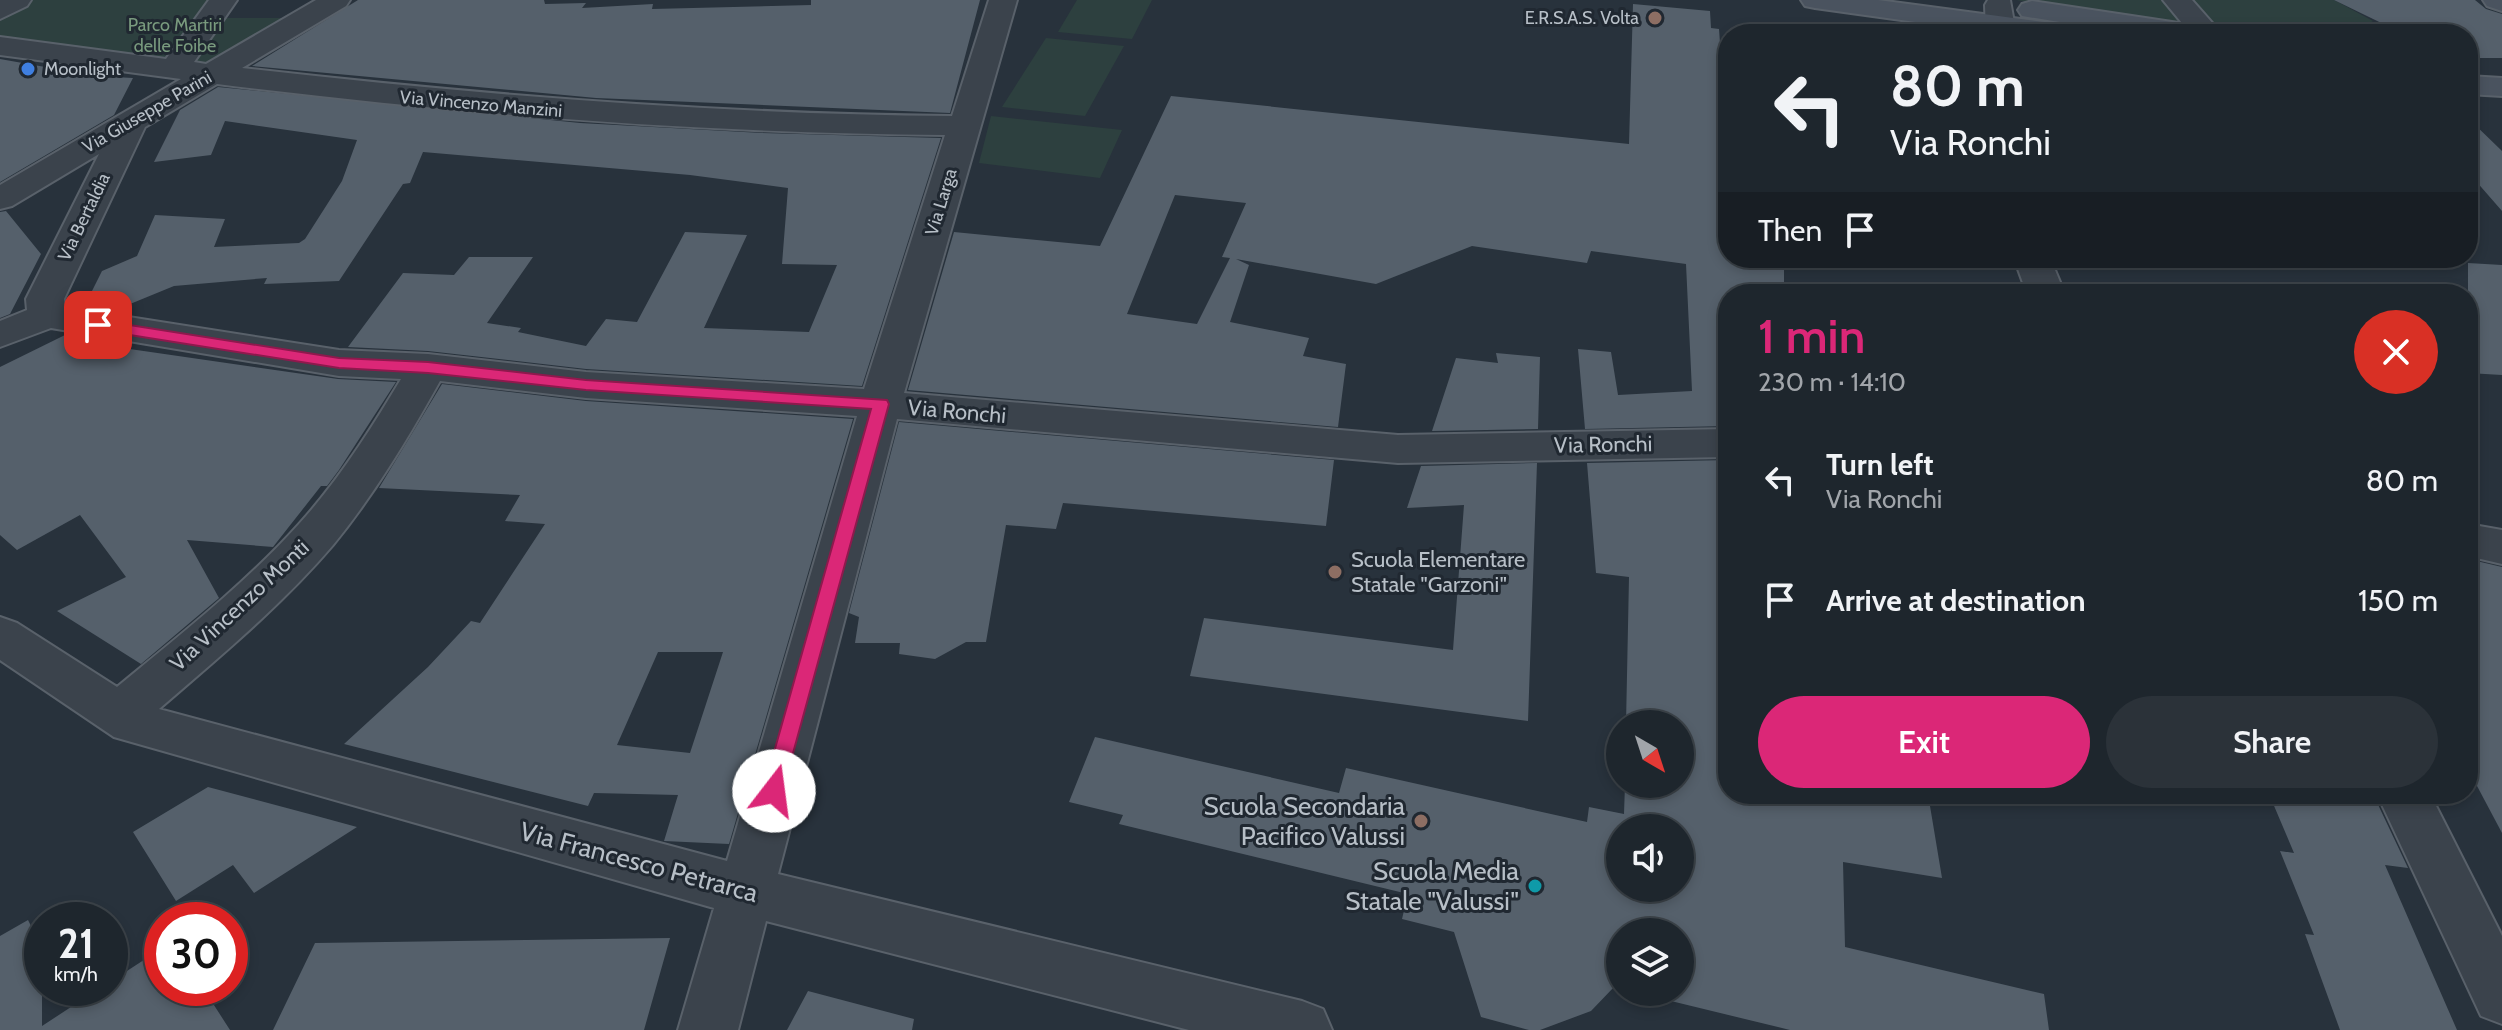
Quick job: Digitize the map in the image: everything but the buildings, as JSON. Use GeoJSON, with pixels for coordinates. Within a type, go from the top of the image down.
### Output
{"type":"FeatureCollection","features":[{"type":"Feature","properties":{"kind":"street"},"geometry":{"type":"LineString","coordinates":[[0,10],[17,0]]}},
{"type":"Feature","properties":{"kind":"street","name":"Via Giuseppe Parini"},"geometry":{"type":"LineString","coordinates":[[0,199],[336,0]]}},
{"type":"Feature","properties":{"kind":"street","name":"Via Larga"},"geometry":{"type":"LineString","coordinates":[[708,1030],[881,404],[1003,0]]}},
{"type":"Feature","properties":{"kind":"street"},"geometry":{"type":"LineString","coordinates":[[1815,0],[2044,24]]}},
{"type":"Feature","properties":{"kind":"street"},"geometry":{"type":"LineString","coordinates":[[1957,0],[2000,21]]}},
{"type":"Feature","properties":{"kind":"street"},"geometry":{"type":"LineString","coordinates":[[2177,0],[2198,24]]}},
{"type":"Feature","properties":{"kind":"street"},"geometry":{"type":"LineString","coordinates":[[173,70],[217,9]]}},
{"type":"Feature","properties":{"kind":"street","name":"Via Vincenzo Manzini"},"geometry":{"type":"LineString","coordinates":[[0,46],[403,98],[677,121],[823,127],[964,126]]}},
{"type":"Feature","properties":{"kind":"street"},"geometry":{"type":"LineString","coordinates":[[2478,67],[2502,68]]}},
{"type":"Feature","properties":{"kind":"street"},"geometry":{"type":"LineString","coordinates":[[2478,86],[2502,87]]}},
{"type":"Feature","properties":{"kind":"street","name":"Via Bertaldia"},"geometry":{"type":"LineString","coordinates":[[47,316],[45,299],[132,120]]}},
{"type":"Feature","properties":{"kind":"street"},"geometry":{"type":"LineString","coordinates":[[0,335],[47,316]]}},
{"type":"Feature","properties":{"kind":"street","name":"Via Ronchi"},"geometry":{"type":"LineString","coordinates":[[47,316],[326,361],[428,367],[586,385],[881,404],[1398,449],[1718,443]]}},
{"type":"Feature","properties":{"kind":"street","name":"Via Vincenzo Monti"},"geometry":{"type":"LineString","coordinates":[[119,714],[227,621],[300,552],[370,459],[428,367]]}},
{"type":"Feature","properties":{"kind":"street"},"geometry":{"type":"LineString","coordinates":[[2478,542],[2502,547]]}},
{"type":"Feature","properties":{"kind":"street","name":"Via Francesco Petrarca"},"geometry":{"type":"LineString","coordinates":[[0,636],[119,714],[163,730],[746,891],[1302,1030]]}},
{"type":"Feature","properties":{"kind":"street"},"geometry":{"type":"LineString","coordinates":[[2408,804],[2502,996]]}},
{"type":"Feature","properties":{"kind":"green space","name":"Parco Martiri delle Foibe"},"geometry":{"type":"Polygon","coordinates":[[[0,0],[214,0],[205,18],[306,18],[210,75],[0,46],[0,0]]]}},
{"type":"Feature","properties":{"kind":"green space"},"geometry":{"type":"Polygon","coordinates":[[[1077,0],[1152,0],[1132,39],[1058,32],[1077,0]]]}},
{"type":"Feature","properties":{"kind":"green space"},"geometry":{"type":"Polygon","coordinates":[[[2016,0],[2165,0],[2184,24],[2016,0]]]}},
{"type":"Feature","properties":{"kind":"green space"},"geometry":{"type":"Polygon","coordinates":[[[2181,0],[2334,0],[2373,21],[2368,24],[2209,24],[2181,0]]]}},
{"type":"Feature","properties":{"kind":"green space"},"geometry":{"type":"Polygon","coordinates":[[[1046,38],[1124,46],[1085,116],[1002,107],[1046,38]]]}},
{"type":"Feature","properties":{"kind":"green space"},"geometry":{"type":"Polygon","coordinates":[[[991,116],[1122,130],[1100,178],[979,163],[991,116]]]}},
{"type":"Feature","properties":{"kind":"place","name":"E.R.S.A.S. Volta"},"geometry":{"type":"Point","coordinates":[1655,18]}},
{"type":"Feature","properties":{"kind":"place","name":"Moonlight"},"geometry":{"type":"Point","coordinates":[28,69]}},
{"type":"Feature","properties":{"kind":"place","name":"Scuola Elementare Statale \"Garzoni\""},"geometry":{"type":"Point","coordinates":[1335,572]}},
{"type":"Feature","properties":{"kind":"place","name":"Scuola Secondaria Pacifico Valussi"},"geometry":{"type":"Point","coordinates":[1421,821]}},
{"type":"Feature","properties":{"kind":"place","name":"Scuola Media Statale \"Valussi\""},"geometry":{"type":"Point","coordinates":[1535,886]}},
{"type":"Feature","properties":{"kind":"route"},"geometry":{"type":"LineString","coordinates":[[98,325],[339,363],[428,367],[586,385],[881,404],[774,791]]}}]}
